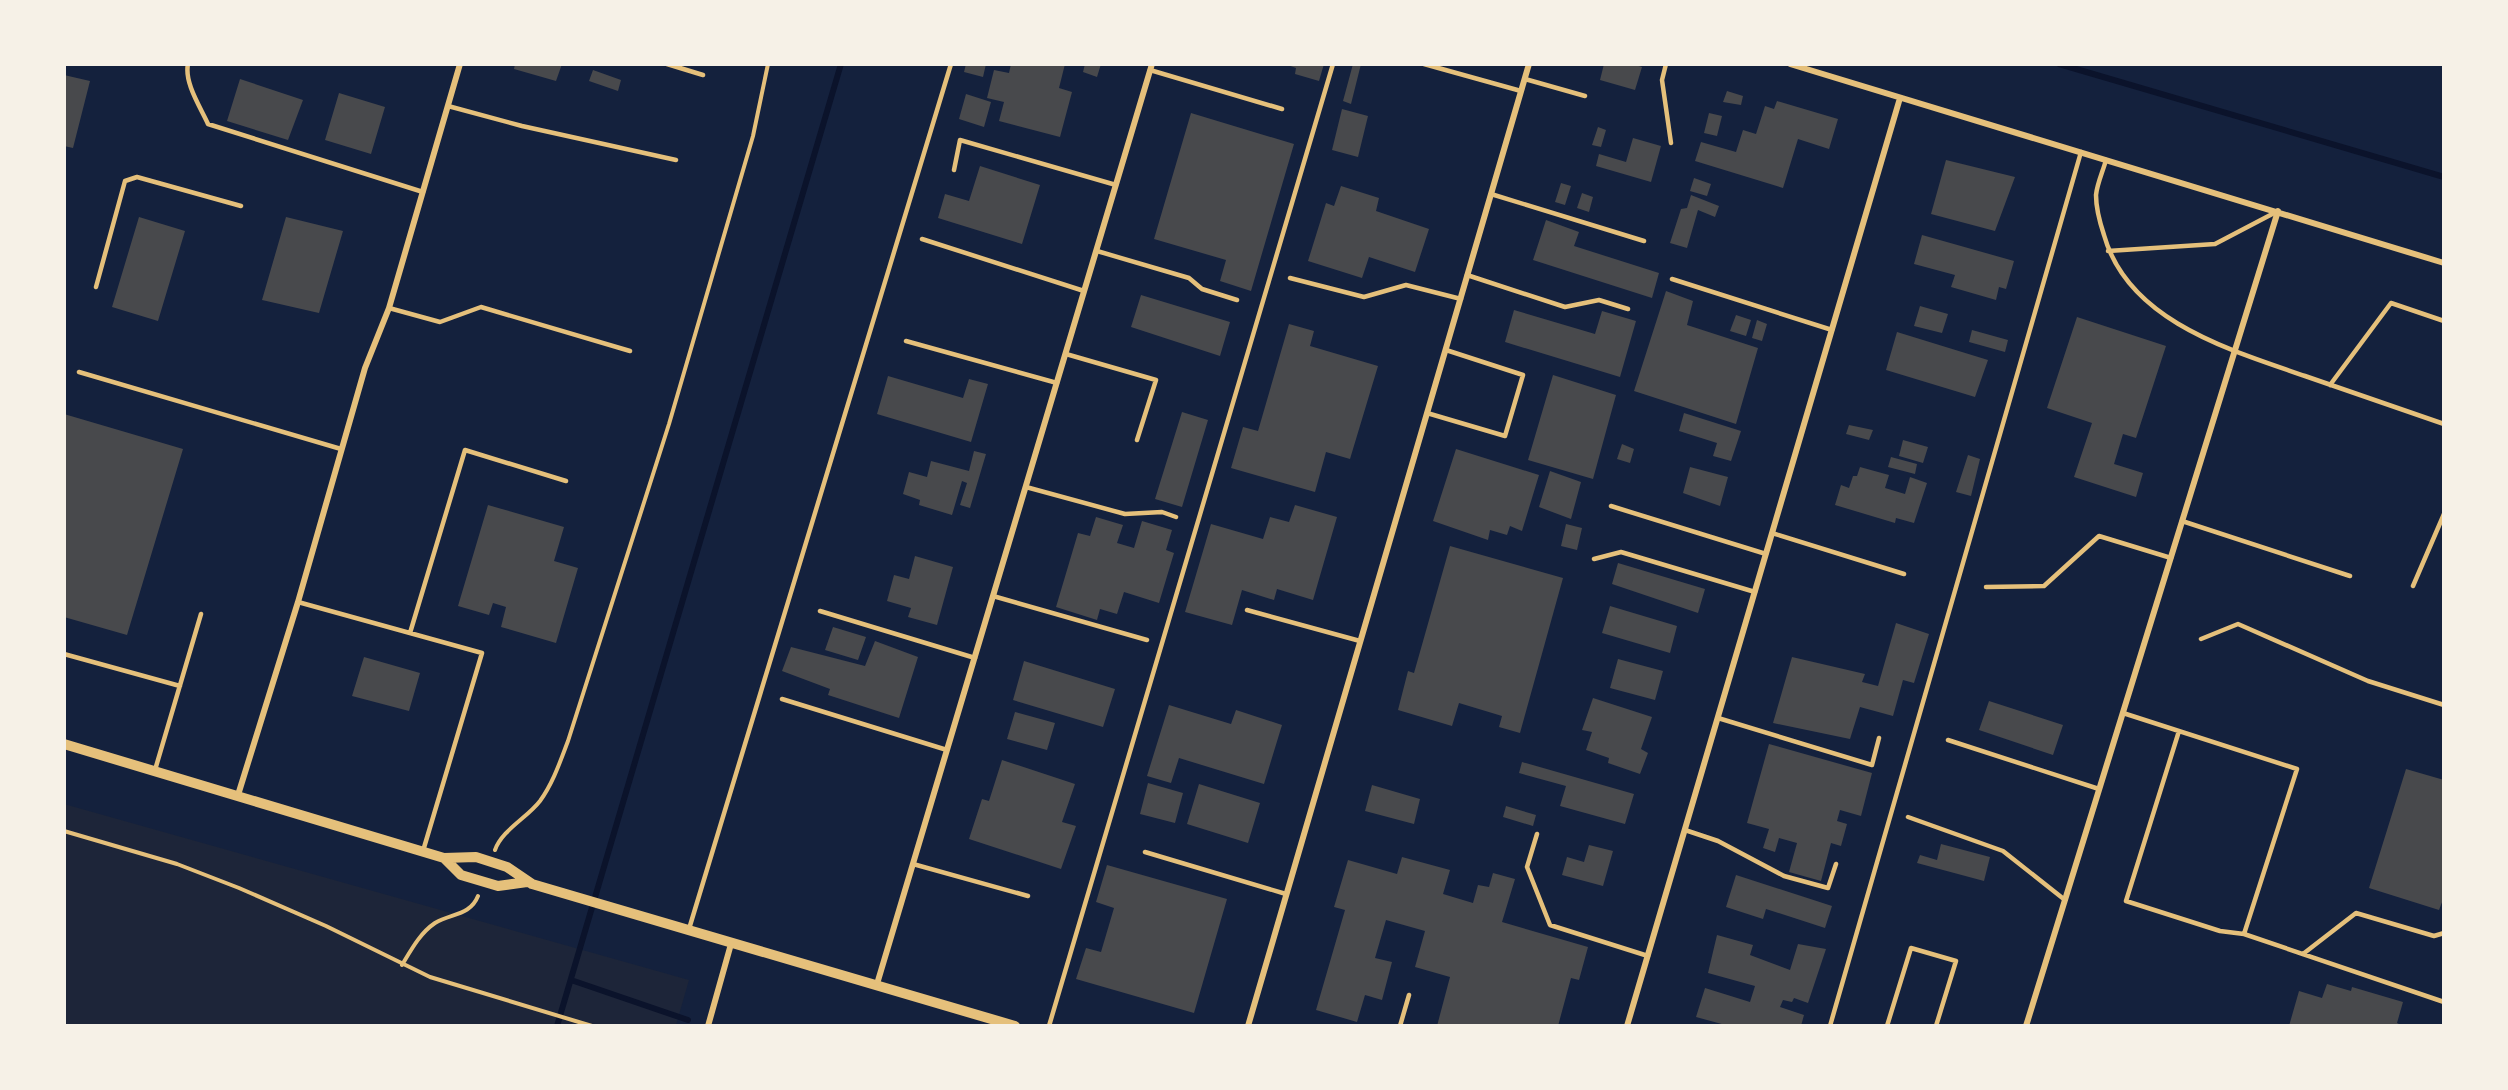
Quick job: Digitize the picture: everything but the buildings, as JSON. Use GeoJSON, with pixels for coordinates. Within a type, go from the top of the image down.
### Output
{"type":"FeatureCollection","features":[{"type":"Feature","properties":{"kind":"street"},"geometry":{"type":"LineString","coordinates":[[238,795],[298,602],[365,368],[389,308],[460,64]]}},
{"type":"Feature","properties":{"kind":"street"},"geometry":{"type":"LineString","coordinates":[[1248,1026],[1529,64]]}},
{"type":"Feature","properties":{"kind":"street"},"geometry":{"type":"LineString","coordinates":[[1790,64],[2444,263]]}},
{"type":"Feature","properties":{"kind":"street"},"geometry":{"type":"LineString","coordinates":[[877,984],[1151,67]]}},
{"type":"Feature","properties":{"kind":"street"},"geometry":{"type":"LineString","coordinates":[[1627,1026],[1900,98]]}},
{"type":"Feature","properties":{"kind":"street"},"geometry":{"type":"LineString","coordinates":[[2026,1026],[2278,211]]}},
{"type":"Feature","properties":{"kind":"street"},"geometry":{"type":"LineString","coordinates":[[64,744],[444,858],[476,857],[507,867],[530,883],[688,932],[877,984],[1015,1026]]}},
{"type":"Feature","properties":{"kind":"street"},"geometry":{"type":"LineString","coordinates":[[444,858],[461,875],[498,886],[530,883]]}},
{"type":"Feature","properties":{"kind":"street"},"geometry":{"type":"LineString","coordinates":[[708,1026],[731,944]]}},
{"type":"Feature","properties":{"kind":"lane"},"geometry":{"type":"LineString","coordinates":[[188,64],[187,69],[194,94],[208,124],[423,192]]}},
{"type":"Feature","properties":{"kind":"lane"},"geometry":{"type":"LineString","coordinates":[[667,64],[703,75]]}},
{"type":"Feature","properties":{"kind":"lane"},"geometry":{"type":"LineString","coordinates":[[688,932],[951,64]]}},
{"type":"Feature","properties":{"kind":"lane"},"geometry":{"type":"LineString","coordinates":[[1049,1026],[1333,64]]}},
{"type":"Feature","properties":{"kind":"lane"},"geometry":{"type":"LineString","coordinates":[[1424,64],[1521,91]]}},
{"type":"Feature","properties":{"kind":"lane"},"geometry":{"type":"LineString","coordinates":[[1666,64],[1662,80],[1671,143]]}},
{"type":"Feature","properties":{"kind":"lane"},"geometry":{"type":"LineString","coordinates":[[1151,67],[1282,109]]}},
{"type":"Feature","properties":{"kind":"lane"},"geometry":{"type":"LineString","coordinates":[[1525,79],[1585,96]]}},
{"type":"Feature","properties":{"kind":"lane"},"geometry":{"type":"LineString","coordinates":[[448,106],[522,126],[676,160]]}},
{"type":"Feature","properties":{"kind":"lane"},"geometry":{"type":"LineString","coordinates":[[954,170],[960,140],[1116,185]]}},
{"type":"Feature","properties":{"kind":"lane"},"geometry":{"type":"LineString","coordinates":[[1830,1026],[2081,152]]}},
{"type":"Feature","properties":{"kind":"lane"},"geometry":{"type":"LineString","coordinates":[[2106,160],[2096,194],[2100,222],[2108,251],[2121,274],[2147,303],[2190,332],[2330,385],[2444,424]]}},
{"type":"Feature","properties":{"kind":"lane"},"geometry":{"type":"LineString","coordinates":[[96,287],[125,181],[137,177],[241,206]]}},
{"type":"Feature","properties":{"kind":"lane"},"geometry":{"type":"LineString","coordinates":[[1491,194],[1644,241]]}},
{"type":"Feature","properties":{"kind":"lane"},"geometry":{"type":"LineString","coordinates":[[2108,251],[2215,244],[2278,211]]}},
{"type":"Feature","properties":{"kind":"lane"},"geometry":{"type":"LineString","coordinates":[[922,239],[1084,291]]}},
{"type":"Feature","properties":{"kind":"lane"},"geometry":{"type":"LineString","coordinates":[[1096,251],[1189,278],[1202,288],[1237,300]]}},
{"type":"Feature","properties":{"kind":"lane"},"geometry":{"type":"LineString","coordinates":[[1467,275],[1565,307],[1599,300],[1628,309]]}},
{"type":"Feature","properties":{"kind":"lane"},"geometry":{"type":"LineString","coordinates":[[1290,278],[1365,297],[1406,285],[1461,299]]}},
{"type":"Feature","properties":{"kind":"lane"},"geometry":{"type":"LineString","coordinates":[[1672,279],[1832,330]]}},
{"type":"Feature","properties":{"kind":"lane"},"geometry":{"type":"LineString","coordinates":[[2330,385],[2391,303],[2444,321]]}},
{"type":"Feature","properties":{"kind":"lane"},"geometry":{"type":"LineString","coordinates":[[389,308],[441,322],[481,307],[630,351]]}},
{"type":"Feature","properties":{"kind":"lane"},"geometry":{"type":"LineString","coordinates":[[906,341],[1057,383]]}},
{"type":"Feature","properties":{"kind":"lane"},"geometry":{"type":"LineString","coordinates":[[1427,413],[1506,436],[1523,375],[1446,350]]}},
{"type":"Feature","properties":{"kind":"lane"},"geometry":{"type":"LineString","coordinates":[[1066,354],[1156,380],[1137,440]]}},
{"type":"Feature","properties":{"kind":"lane"},"geometry":{"type":"LineString","coordinates":[[79,372],[341,449]]}},
{"type":"Feature","properties":{"kind":"lane"},"geometry":{"type":"LineString","coordinates":[[410,633],[465,450],[566,481]]}},
{"type":"Feature","properties":{"kind":"lane"},"geometry":{"type":"LineString","coordinates":[[1026,487],[1125,514],[1162,512],[1176,517]]}},
{"type":"Feature","properties":{"kind":"lane"},"geometry":{"type":"LineString","coordinates":[[1611,506],[1766,554]]}},
{"type":"Feature","properties":{"kind":"lane"},"geometry":{"type":"LineString","coordinates":[[2414,586],[2444,514]]}},
{"type":"Feature","properties":{"kind":"lane"},"geometry":{"type":"LineString","coordinates":[[2182,521],[2349,576]]}},
{"type":"Feature","properties":{"kind":"lane"},"geometry":{"type":"LineString","coordinates":[[1772,533],[1904,574]]}},
{"type":"Feature","properties":{"kind":"lane"},"geometry":{"type":"LineString","coordinates":[[1986,587],[2044,586],[2099,536],[2171,558]]}},
{"type":"Feature","properties":{"kind":"lane"},"geometry":{"type":"LineString","coordinates":[[1594,559],[1622,552],[1755,592]]}},
{"type":"Feature","properties":{"kind":"lane"},"geometry":{"type":"LineString","coordinates":[[993,596],[1148,640]]}},
{"type":"Feature","properties":{"kind":"lane"},"geometry":{"type":"LineString","coordinates":[[298,602],[482,653],[423,851]]}},
{"type":"Feature","properties":{"kind":"lane"},"geometry":{"type":"LineString","coordinates":[[1247,610],[1360,641]]}},
{"type":"Feature","properties":{"kind":"lane"},"geometry":{"type":"LineString","coordinates":[[820,611],[975,658]]}},
{"type":"Feature","properties":{"kind":"lane"},"geometry":{"type":"LineString","coordinates":[[154,770],[201,614]]}},
{"type":"Feature","properties":{"kind":"lane"},"geometry":{"type":"LineString","coordinates":[[2200,639],[2238,624],[2368,681],[2444,705]]}},
{"type":"Feature","properties":{"kind":"lane"},"geometry":{"type":"LineString","coordinates":[[64,654],[180,686]]}},
{"type":"Feature","properties":{"kind":"lane"},"geometry":{"type":"LineString","coordinates":[[782,699],[947,750]]}},
{"type":"Feature","properties":{"kind":"lane"},"geometry":{"type":"LineString","coordinates":[[2123,713],[2297,769],[2244,934]]}},
{"type":"Feature","properties":{"kind":"lane"},"geometry":{"type":"LineString","coordinates":[[1718,718],[1872,765],[1879,738]]}},
{"type":"Feature","properties":{"kind":"lane"},"geometry":{"type":"LineString","coordinates":[[2179,731],[2126,901],[2220,931],[2244,934],[2444,1002]]}},
{"type":"Feature","properties":{"kind":"lane"},"geometry":{"type":"LineString","coordinates":[[1948,740],[2100,789]]}},
{"type":"Feature","properties":{"kind":"lane"},"geometry":{"type":"LineString","coordinates":[[1908,817],[2003,851],[2065,900]]}},
{"type":"Feature","properties":{"kind":"lane"},"geometry":{"type":"LineString","coordinates":[[1685,830],[1718,841],[1784,876],[1828,888],[1836,864]]}},
{"type":"Feature","properties":{"kind":"lane"},"geometry":{"type":"LineString","coordinates":[[1537,834],[1527,867],[1550,925],[1648,956]]}},
{"type":"Feature","properties":{"kind":"lane"},"geometry":{"type":"LineString","coordinates":[[1144,852],[1286,894]]}},
{"type":"Feature","properties":{"kind":"lane"},"geometry":{"type":"LineString","coordinates":[[913,864],[1028,896]]}},
{"type":"Feature","properties":{"kind":"lane"},"geometry":{"type":"LineString","coordinates":[[2303,954],[2356,913],[2434,936],[2444,933]]}},
{"type":"Feature","properties":{"kind":"lane"},"geometry":{"type":"LineString","coordinates":[[1887,1026],[1911,948],[1956,961],[1936,1026]]}},
{"type":"Feature","properties":{"kind":"lane"},"geometry":{"type":"LineString","coordinates":[[1400,1026],[1409,995]]}},
{"type":"Feature","properties":{"kind":"path"},"geometry":{"type":"LineString","coordinates":[[496,848],[501,838],[523,820],[539,802],[553,779],[568,741],[672,413],[753,136],[768,64]]}},
{"type":"Feature","properties":{"kind":"path"},"geometry":{"type":"LineString","coordinates":[[64,831],[177,864],[239,888],[326,926],[430,977],[591,1026]]}},
{"type":"Feature","properties":{"kind":"path"},"geometry":{"type":"LineString","coordinates":[[402,965],[424,932],[444,918],[471,908],[478,895]]}},
{"type":"Feature","properties":{"kind":"shaded area"},"geometry":{"type":"Polygon","coordinates":[[[64,804],[689,980],[676,1025],[65,1025],[64,804]]]}},
{"type":"Feature","properties":{"kind":"waterway"},"geometry":{"type":"LineString","coordinates":[[557,1026],[841,64]]}},
{"type":"Feature","properties":{"kind":"waterway"},"geometry":{"type":"LineString","coordinates":[[2059,64],[2444,177]]}},
{"type":"Feature","properties":{"kind":"waterway"},"geometry":{"type":"LineString","coordinates":[[571,980],[688,1020]]}}]}
